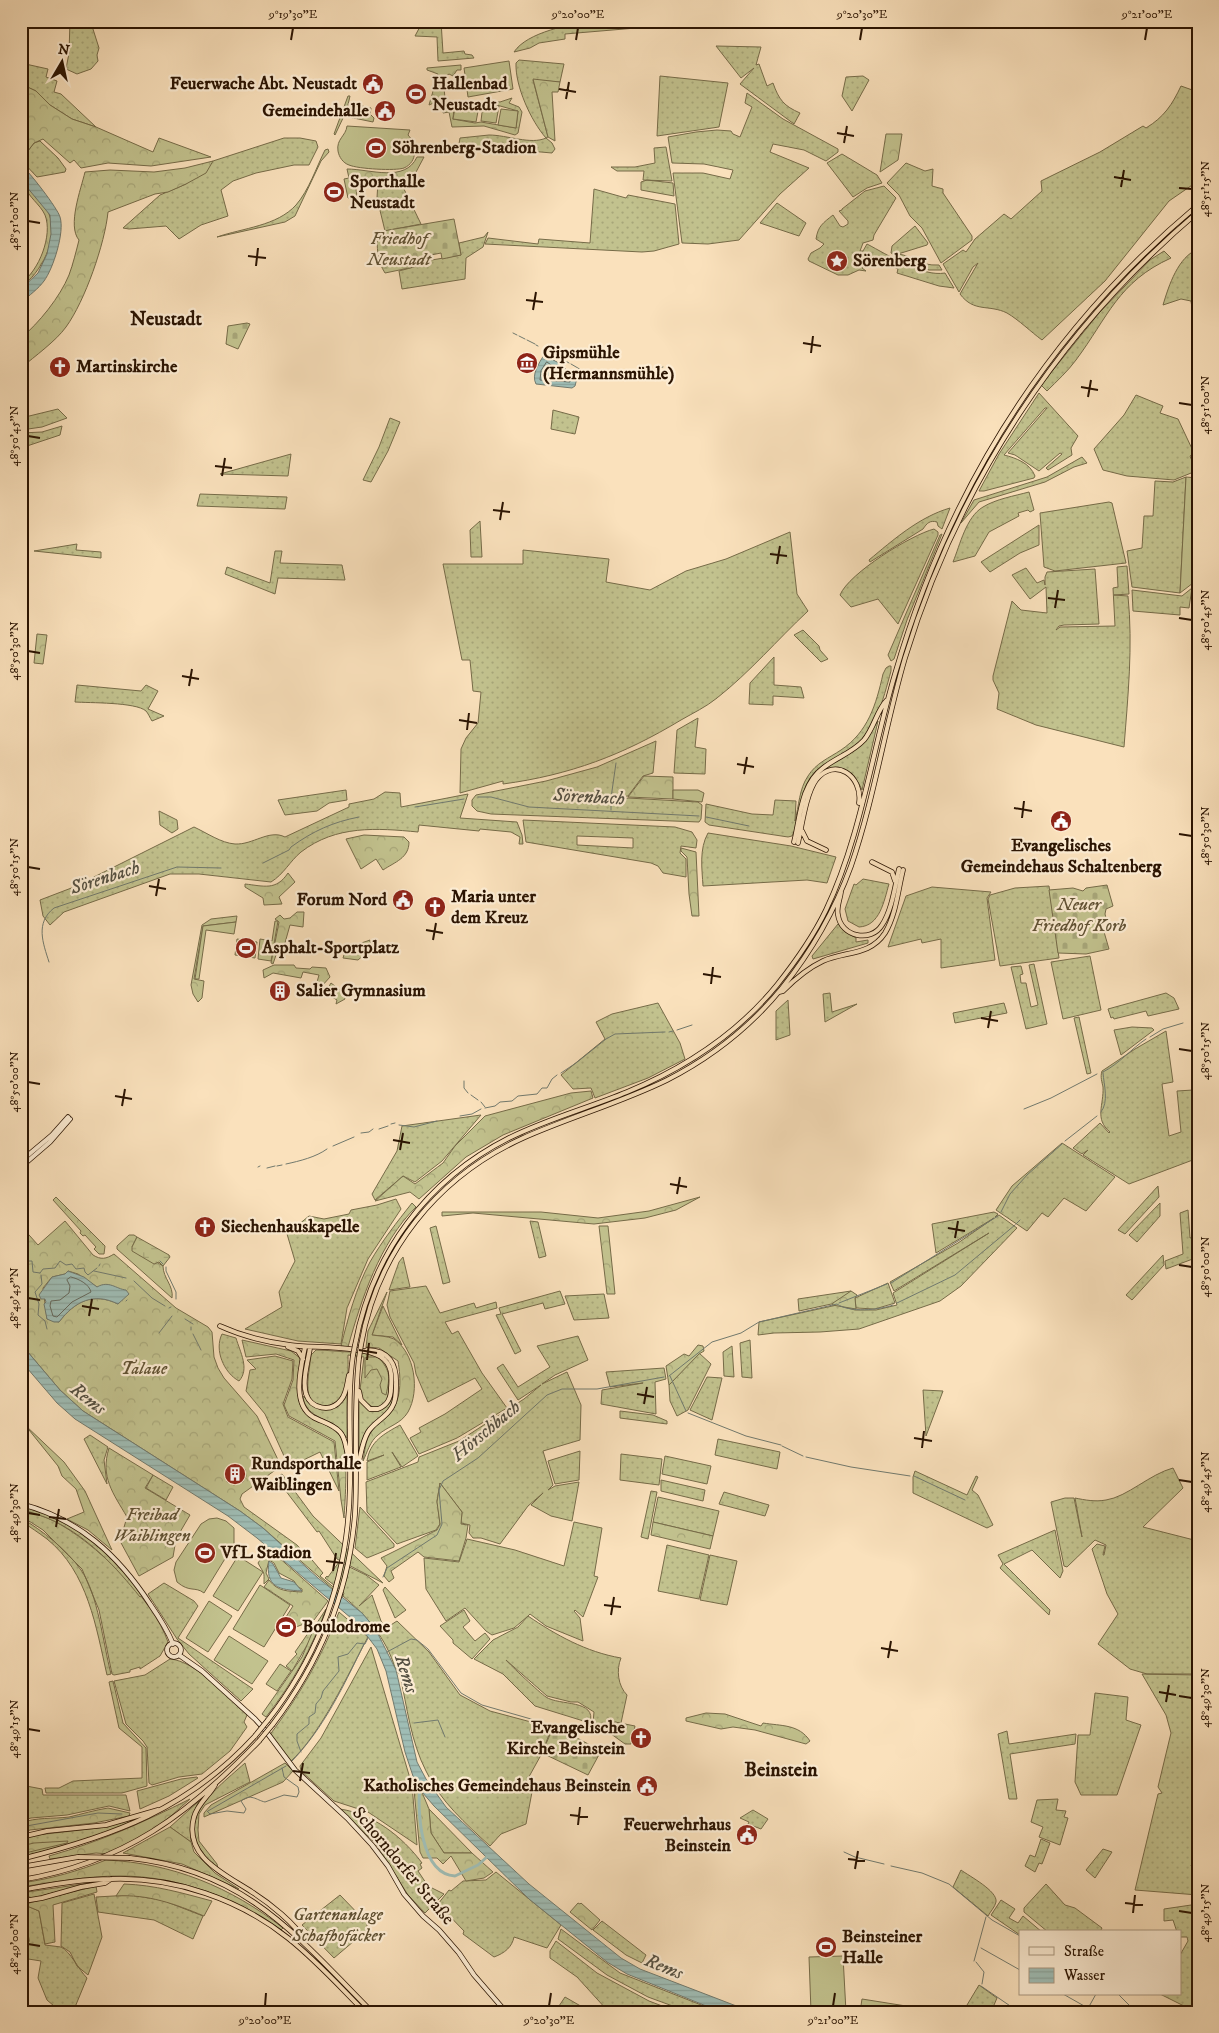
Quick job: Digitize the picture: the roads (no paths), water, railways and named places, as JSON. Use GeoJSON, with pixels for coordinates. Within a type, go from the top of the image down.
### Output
{"type":"FeatureCollection","features":[{"type":"Feature","properties":{"kind":"highway"},"geometry":{"type":"LineString","coordinates":[[308,1347],[305,1389],[308,1398],[313,1404],[325,1408],[338,1403],[343,1397],[348,1381],[365,1302],[384,1259],[406,1224],[436,1190],[474,1158],[500,1143],[538,1125],[629,1091],[696,1057],[727,1034],[768,996],[804,949],[825,911],[850,845],[888,699],[910,624],[941,544],[966,493],[1008,419],[1050,359],[1088,312],[1138,258],[1198,205]]}},
{"type":"Feature","properties":{"kind":"highway"},"geometry":{"type":"LineString","coordinates":[[21,1880],[82,1866],[132,1845],[171,1820],[216,1783],[259,1741],[273,1724],[301,1684],[326,1636],[343,1588],[353,1536],[359,1358],[371,1304],[388,1262],[420,1215],[451,1183],[478,1163],[510,1144],[631,1096],[685,1070],[737,1033],[778,993],[809,951],[842,889],[857,847],[890,711],[908,648],[938,565],[971,495],[1013,422],[1070,342],[1104,302],[1145,260],[1198,212]]}},
{"type":"Feature","properties":{"kind":"highway"},"geometry":{"type":"LineString","coordinates":[[859,812],[860,792],[854,779],[844,772],[835,770],[827,772],[820,776],[812,787],[802,830],[796,842],[811,781],[824,767],[849,753],[860,744],[871,730],[884,703],[888,699]]}},
{"type":"Feature","properties":{"kind":"highway"},"geometry":{"type":"LineString","coordinates":[[802,830],[807,841],[826,850]]}},
{"type":"Feature","properties":{"kind":"highway"},"geometry":{"type":"LineString","coordinates":[[872,862],[892,872],[896,883]]}},
{"type":"Feature","properties":{"kind":"highway"},"geometry":{"type":"LineString","coordinates":[[778,993],[784,991],[803,973],[822,962],[861,952],[877,942],[889,923],[901,869],[883,924],[873,933],[863,936],[849,932],[839,920],[838,910],[842,889]]}},
{"type":"Feature","properties":{"kind":"highway"},"geometry":{"type":"LineString","coordinates":[[220,1326],[245,1336],[282,1344],[376,1350],[384,1353],[394,1364],[397,1379],[394,1404],[389,1412],[367,1433],[356,1471]]}},
{"type":"Feature","properties":{"kind":"highway"},"geometry":{"type":"LineString","coordinates":[[282,1344],[298,1351],[303,1358]]}},
{"type":"Feature","properties":{"kind":"highway"},"geometry":{"type":"LineString","coordinates":[[308,1347],[303,1358],[300,1393],[302,1405],[309,1414],[340,1432],[346,1441],[347,1454],[350,1460]]}},
{"type":"Feature","properties":{"kind":"highway"},"geometry":{"type":"LineString","coordinates":[[357,1350],[380,1356],[389,1366],[392,1376],[391,1392],[386,1405],[378,1409],[366,1406],[359,1395],[357,1376]]}},
{"type":"Feature","properties":{"kind":"highway"},"geometry":{"type":"LineString","coordinates":[[21,1859],[105,1835],[161,1810],[209,1778],[255,1736],[296,1680],[321,1633],[337,1586],[347,1535],[352,1361]]}},
{"type":"Feature","properties":{"kind":"highway"},"geometry":{"type":"LineString","coordinates":[[216,1783],[199,1805],[194,1817],[193,1835],[199,1851],[214,1868],[256,1895],[278,1912],[304,1938],[307,1946]]}},
{"type":"Feature","properties":{"kind":"highway"},"geometry":{"type":"LineString","coordinates":[[21,1837],[46,1831],[106,1825],[161,1810]]}},
{"type":"Feature","properties":{"kind":"highway"},"geometry":{"type":"LineString","coordinates":[[21,1866],[78,1858],[130,1858],[175,1866],[224,1884],[246,1896],[271,1914],[307,1946],[372,2012]]}},
{"type":"Feature","properties":{"kind":"highway"},"geometry":{"type":"LineString","coordinates":[[21,1890],[111,1879],[150,1880],[205,1893],[244,1910],[289,1939],[325,1971],[364,2012]]}},
{"type":"Feature","properties":{"kind":"highway"},"geometry":{"type":"LineString","coordinates":[[21,1898],[30,1900],[42,1898],[80,1887],[105,1883],[111,1879]]}},
{"type":"Feature","properties":{"kind":"main road"},"geometry":{"type":"LineString","coordinates":[[21,1161],[69,1118],[50,1142],[21,1167]]}},
{"type":"Feature","properties":{"kind":"main road"},"geometry":{"type":"LineString","coordinates":[[21,1504],[43,1510],[69,1522],[85,1532],[114,1557],[139,1587],[168,1630],[173,1644],[180,1647],[179,1655],[174,1657],[169,1654],[168,1648],[173,1644]]}},
{"type":"Feature","properties":{"kind":"main road","name":"Schorndorfer Straße"},"geometry":{"type":"LineString","coordinates":[[179,1655],[202,1672],[255,1719],[295,1770],[347,1818],[372,1845],[388,1866],[404,1894],[423,1916],[440,1930],[506,2012]]}},
{"type":"Feature","properties":{"kind":"water"},"geometry":{"type":"Polygon","coordinates":[[[21,165],[54,206],[60,217],[61,232],[54,259],[44,281],[21,302],[21,289],[38,273],[47,254],[51,234],[50,215],[21,180],[21,165]]]}},
{"type":"Feature","properties":{"kind":"water"},"geometry":{"type":"Polygon","coordinates":[[[544,355],[557,362],[577,378],[575,386],[572,388],[536,384],[535,373],[544,355]]]}},
{"type":"Feature","properties":{"kind":"water"},"geometry":{"type":"Polygon","coordinates":[[[68,1271],[84,1277],[97,1287],[105,1284],[126,1290],[129,1294],[118,1304],[101,1299],[86,1301],[78,1304],[59,1322],[54,1322],[47,1319],[45,1299],[41,1299],[39,1295],[52,1277],[65,1274],[68,1271]]]}},
{"type":"Feature","properties":{"kind":"water"},"geometry":{"type":"Polygon","coordinates":[[[21,1344],[60,1390],[83,1411],[240,1511],[263,1528],[318,1578],[362,1613],[375,1628],[396,1670],[417,1762],[426,1779],[446,1807],[529,1884],[621,1958],[640,1969],[752,2012],[721,2012],[627,1974],[607,1962],[529,1899],[434,1806],[416,1785],[405,1752],[386,1671],[377,1649],[358,1624],[257,1538],[228,1516],[75,1419],[57,1403],[21,1361],[21,1344]]]}},
{"type":"Feature","properties":{"kind":"water"},"geometry":{"type":"Polygon","coordinates":[[[269,1561],[273,1564],[281,1578],[294,1582],[302,1591],[287,1590],[275,1585],[269,1577],[269,1561]]]}},
{"type":"Feature","properties":{"kind":"waterway"},"geometry":{"type":"LineString","coordinates":[[513,333],[517,335]]}},
{"type":"Feature","properties":{"kind":"waterway"},"geometry":{"type":"LineString","coordinates":[[519,336],[525,339]]}},
{"type":"Feature","properties":{"kind":"waterway"},"geometry":{"type":"LineString","coordinates":[[527,340],[535,344]]}},
{"type":"Feature","properties":{"kind":"waterway"},"geometry":{"type":"LineString","coordinates":[[558,356],[563,359]]}},
{"type":"Feature","properties":{"kind":"waterway"},"geometry":{"type":"LineString","coordinates":[[564,360],[569,363]]}},
{"type":"Feature","properties":{"kind":"waterway"},"geometry":{"type":"LineString","coordinates":[[571,364],[583,371]]}},
{"type":"Feature","properties":{"kind":"waterway"},"geometry":{"type":"LineString","coordinates":[[659,368],[663,367]]}},
{"type":"Feature","properties":{"kind":"waterway"},"geometry":{"type":"LineString","coordinates":[[652,372],[656,370]]}},
{"type":"Feature","properties":{"kind":"waterway"},"geometry":{"type":"LineString","coordinates":[[585,372],[592,374]]}},
{"type":"Feature","properties":{"kind":"waterway"},"geometry":{"type":"LineString","coordinates":[[643,375],[649,373]]}},
{"type":"Feature","properties":{"kind":"waterway"},"geometry":{"type":"LineString","coordinates":[[594,375],[608,378]]}},
{"type":"Feature","properties":{"kind":"waterway"},"geometry":{"type":"LineString","coordinates":[[624,380],[640,376]]}},
{"type":"Feature","properties":{"kind":"waterway"},"geometry":{"type":"LineString","coordinates":[[610,379],[621,380]]}},
{"type":"Feature","properties":{"kind":"waterway"},"geometry":{"type":"LineString","coordinates":[[611,798],[616,763]]}},
{"type":"Feature","properties":{"kind":"waterway","name":"Sörenbach"},"geometry":{"type":"LineString","coordinates":[[478,797],[491,797],[529,807],[699,816]]}},
{"type":"Feature","properties":{"kind":"waterway","name":"Sörenbach"},"geometry":{"type":"LineString","coordinates":[[415,807],[464,799]]}},
{"type":"Feature","properties":{"kind":"waterway"},"geometry":{"type":"LineString","coordinates":[[611,801],[611,810]]}},
{"type":"Feature","properties":{"kind":"waterway","name":"Sörenbach"},"geometry":{"type":"LineString","coordinates":[[263,863],[289,850],[299,841],[323,828],[359,817]]}},
{"type":"Feature","properties":{"kind":"waterway","name":"Sörenbach"},"geometry":{"type":"LineString","coordinates":[[706,817],[749,826]]}},
{"type":"Feature","properties":{"kind":"waterway","name":"Sörenbach"},"geometry":{"type":"LineString","coordinates":[[49,962],[43,941],[42,927],[44,920],[54,908],[177,867],[221,868]]}},
{"type":"Feature","properties":{"kind":"waterway"},"geometry":{"type":"LineString","coordinates":[[1150,1037],[1163,1029],[1183,1023]]}},
{"type":"Feature","properties":{"kind":"waterway"},"geometry":{"type":"LineString","coordinates":[[677,1030],[692,1025]]}},
{"type":"Feature","properties":{"kind":"waterway"},"geometry":{"type":"LineString","coordinates":[[669,1032],[673,1031]]}},
{"type":"Feature","properties":{"kind":"waterway"},"geometry":{"type":"LineString","coordinates":[[561,1073],[615,1034],[665,1032]]}},
{"type":"Feature","properties":{"kind":"waterway"},"geometry":{"type":"LineString","coordinates":[[1103,1072],[1146,1039]]}},
{"type":"Feature","properties":{"kind":"waterway","name":"Hörschbach"},"geometry":{"type":"LineString","coordinates":[[1101,1112],[1105,1103],[1103,1073]]}},
{"type":"Feature","properties":{"kind":"waterway"},"geometry":{"type":"LineString","coordinates":[[1024,1109],[1051,1098],[1097,1074]]}},
{"type":"Feature","properties":{"kind":"waterway"},"geometry":{"type":"LineString","coordinates":[[485,1108],[495,1106],[500,1102],[512,1101],[518,1096],[537,1094],[542,1088],[547,1088],[552,1079],[557,1075]]}},
{"type":"Feature","properties":{"kind":"waterway"},"geometry":{"type":"LineString","coordinates":[[464,1081],[464,1088],[468,1093]]}},
{"type":"Feature","properties":{"kind":"waterway"},"geometry":{"type":"LineString","coordinates":[[471,1095],[478,1100]]}},
{"type":"Feature","properties":{"kind":"waterway"},"geometry":{"type":"LineString","coordinates":[[481,1102],[485,1107]]}},
{"type":"Feature","properties":{"kind":"waterway"},"geometry":{"type":"LineString","coordinates":[[460,1116],[472,1114],[481,1109]]}},
{"type":"Feature","properties":{"kind":"waterway","name":"Hörschbach"},"geometry":{"type":"LineString","coordinates":[[1065,1141],[1097,1116]]}},
{"type":"Feature","properties":{"kind":"waterway"},"geometry":{"type":"LineString","coordinates":[[399,1125],[414,1127],[437,1121]]}},
{"type":"Feature","properties":{"kind":"waterway"},"geometry":{"type":"LineString","coordinates":[[391,1124],[395,1123]]}},
{"type":"Feature","properties":{"kind":"waterway"},"geometry":{"type":"LineString","coordinates":[[379,1129],[388,1126]]}},
{"type":"Feature","properties":{"kind":"waterway"},"geometry":{"type":"LineString","coordinates":[[361,1133],[369,1132],[373,1129]]}},
{"type":"Feature","properties":{"kind":"waterway"},"geometry":{"type":"LineString","coordinates":[[333,1146],[354,1137]]}},
{"type":"Feature","properties":{"kind":"waterway","name":"Hörschbach"},"geometry":{"type":"LineString","coordinates":[[1001,1212],[1010,1194],[1027,1175],[1062,1144]]}},
{"type":"Feature","properties":{"kind":"waterway"},"geometry":{"type":"LineString","coordinates":[[286,1164],[313,1156],[327,1149]]}},
{"type":"Feature","properties":{"kind":"waterway"},"geometry":{"type":"LineString","coordinates":[[277,1166],[282,1165]]}},
{"type":"Feature","properties":{"kind":"waterway"},"geometry":{"type":"LineString","coordinates":[[267,1168],[275,1166]]}},
{"type":"Feature","properties":{"kind":"waterway","name":"Hörschbach"},"geometry":{"type":"LineString","coordinates":[[891,1283],[998,1216]]}},
{"type":"Feature","properties":{"kind":"waterway","name":"Hörschbach"},"geometry":{"type":"LineString","coordinates":[[1016,1224],[1020,1220]]}},
{"type":"Feature","properties":{"kind":"waterway","name":"Hörschbach"},"geometry":{"type":"LineString","coordinates":[[897,1303],[955,1275],[1015,1225]]}},
{"type":"Feature","properties":{"kind":"waterway"},"geometry":{"type":"LineString","coordinates":[[21,1258],[25,1261],[32,1261],[33,1272],[40,1273]]}},
{"type":"Feature","properties":{"kind":"waterway"},"geometry":{"type":"LineString","coordinates":[[40,1273],[43,1269],[55,1268],[60,1261],[66,1265],[72,1264],[76,1269],[84,1268],[88,1275],[97,1268]]}},
{"type":"Feature","properties":{"kind":"waterway"},"geometry":{"type":"LineString","coordinates":[[160,1261],[163,1264]]}},
{"type":"Feature","properties":{"kind":"waterway"},"geometry":{"type":"LineString","coordinates":[[166,1267],[176,1292],[176,1299]]}},
{"type":"Feature","properties":{"kind":"waterway"},"geometry":{"type":"LineString","coordinates":[[94,1271],[126,1278]]}},
{"type":"Feature","properties":{"kind":"waterway"},"geometry":{"type":"LineString","coordinates":[[41,1275],[42,1284],[35,1292],[39,1304],[38,1315],[45,1321],[47,1329]]}},
{"type":"Feature","properties":{"kind":"waterway"},"geometry":{"type":"LineString","coordinates":[[134,1281],[152,1298],[165,1306]]}},
{"type":"Feature","properties":{"kind":"waterway","name":"Hörschbach"},"geometry":{"type":"LineString","coordinates":[[839,1303],[887,1284]]}},
{"type":"Feature","properties":{"kind":"waterway","name":"Hörschbach"},"geometry":{"type":"LineString","coordinates":[[669,1376],[712,1342],[741,1333],[759,1322],[837,1304],[857,1310],[893,1305]]}},
{"type":"Feature","properties":{"kind":"waterway"},"geometry":{"type":"LineString","coordinates":[[159,1333],[172,1316]]}},
{"type":"Feature","properties":{"kind":"waterway"},"geometry":{"type":"LineString","coordinates":[[185,1319],[193,1324]]}},
{"type":"Feature","properties":{"kind":"waterway"},"geometry":{"type":"LineString","coordinates":[[193,1334],[201,1350]]}},
{"type":"Feature","properties":{"kind":"waterway"},"geometry":{"type":"LineString","coordinates":[[670,1376],[686,1411]]}},
{"type":"Feature","properties":{"kind":"waterway","name":"Hörschbach"},"geometry":{"type":"LineString","coordinates":[[383,1577],[387,1568],[437,1535],[442,1524],[439,1490],[443,1481],[478,1458],[547,1395],[562,1389],[597,1389],[664,1377]]}},
{"type":"Feature","properties":{"kind":"waterway"},"geometry":{"type":"LineString","coordinates":[[688,1413],[746,1436],[781,1445]]}},
{"type":"Feature","properties":{"kind":"waterway"},"geometry":{"type":"LineString","coordinates":[[782,1446],[803,1456]]}},
{"type":"Feature","properties":{"kind":"waterway"},"geometry":{"type":"LineString","coordinates":[[806,1457],[851,1467],[910,1476]]}},
{"type":"Feature","properties":{"kind":"waterway"},"geometry":{"type":"LineString","coordinates":[[914,1476],[965,1500]]}},
{"type":"Feature","properties":{"kind":"waterway"},"geometry":{"type":"LineString","coordinates":[[301,1752],[297,1741],[297,1734],[309,1724],[309,1717],[315,1713],[316,1704],[321,1698],[323,1691],[339,1671],[338,1657],[348,1654],[357,1643],[365,1644],[368,1638]]}},
{"type":"Feature","properties":{"kind":"waterway","name":"Rems"},"geometry":{"type":"LineString","coordinates":[[387,1652],[411,1639],[417,1640],[428,1649],[461,1693],[482,1705],[531,1719],[577,1737]]}},
{"type":"Feature","properties":{"kind":"waterway"},"geometry":{"type":"LineString","coordinates":[[292,1761],[324,1720],[364,1644]]}},
{"type":"Feature","properties":{"kind":"waterway"},"geometry":{"type":"LineString","coordinates":[[414,1723],[438,1720],[445,1737]]}},
{"type":"Feature","properties":{"kind":"waterway"},"geometry":{"type":"LineString","coordinates":[[208,1811],[286,1766]]}},
{"type":"Feature","properties":{"kind":"waterway"},"geometry":{"type":"LineString","coordinates":[[207,1811],[210,1814],[227,1811],[244,1813],[246,1809],[241,1801],[248,1798],[265,1802],[284,1795],[297,1797],[298,1787],[284,1777],[282,1768]]}},
{"type":"Feature","properties":{"kind":"waterway"},"geometry":{"type":"LineString","coordinates":[[420,1785],[419,1809],[423,1839],[434,1864],[443,1873],[455,1876],[478,1865],[488,1856]]}},
{"type":"Feature","properties":{"kind":"waterway"},"geometry":{"type":"LineString","coordinates":[[21,1827],[98,1813],[122,1814]]}},
{"type":"Feature","properties":{"kind":"waterway"},"geometry":{"type":"LineString","coordinates":[[844,1852],[855,1857],[884,1864]]}},
{"type":"Feature","properties":{"kind":"waterway"},"geometry":{"type":"LineString","coordinates":[[891,1866],[922,1873],[949,1884],[992,1920],[1019,1935]]}},
{"type":"Feature","properties":{"kind":"waterway"},"geometry":{"type":"LineString","coordinates":[[22,1958],[24,1944],[23,1904]]}},
{"type":"Feature","properties":{"kind":"waterway"},"geometry":{"type":"LineString","coordinates":[[974,1961],[986,1917]]}},
{"type":"Feature","properties":{"kind":"waterway"},"geometry":{"type":"LineString","coordinates":[[981,1948],[1019,1969]]}},
{"type":"Feature","properties":{"kind":"waterway"},"geometry":{"type":"LineString","coordinates":[[976,1962],[984,1972],[982,1984]]}},
{"type":"Feature","properties":{"kind":"waterway"},"geometry":{"type":"LineString","coordinates":[[981,1986],[1019,2012]]}},
{"type":"Feature","properties":{"kind":"waterway"},"geometry":{"type":"LineString","coordinates":[[1067,1996],[1086,2007]]}},
{"type":"Feature","properties":{"kind":"waterway"},"geometry":{"type":"LineString","coordinates":[[1086,2012],[1095,1996]]}},
{"type":"Feature","properties":{"kind":"waterway"},"geometry":{"type":"LineString","coordinates":[[1120,1996],[1136,2012]]}},
{"type":"Feature","properties":{"kind":"place","name":"Feuerwache Abt. Neustadt"},"geometry":{"type":"Point","coordinates":[373,84]}},
{"type":"Feature","properties":{"kind":"place","name":"Hallenbad Neustadt"},"geometry":{"type":"Point","coordinates":[416,94]}},
{"type":"Feature","properties":{"kind":"place","name":"Gemeindehalle"},"geometry":{"type":"Point","coordinates":[385,111]}},
{"type":"Feature","properties":{"kind":"place","name":"Söhrenberg-Stadion"},"geometry":{"type":"Point","coordinates":[376,148]}},
{"type":"Feature","properties":{"kind":"place","name":"Sporthalle Neustadt"},"geometry":{"type":"Point","coordinates":[334,192]}},
{"type":"Feature","properties":{"kind":"place","name":"Sörenberg"},"geometry":{"type":"Point","coordinates":[837,261]}},
{"type":"Feature","properties":{"kind":"place","name":"Gipsmühle (Hermannsmühle)"},"geometry":{"type":"Point","coordinates":[527,363]}},
{"type":"Feature","properties":{"kind":"place","name":"Martinskirche"},"geometry":{"type":"Point","coordinates":[60,367]}},
{"type":"Feature","properties":{"kind":"place","name":"Evangelisches Gemeindehaus Schaltenberg"},"geometry":{"type":"Point","coordinates":[1061,821]}},
{"type":"Feature","properties":{"kind":"place","name":"Forum Nord"},"geometry":{"type":"Point","coordinates":[403,900]}},
{"type":"Feature","properties":{"kind":"place","name":"Maria unter dem Kreuz"},"geometry":{"type":"Point","coordinates":[435,907]}},
{"type":"Feature","properties":{"kind":"place","name":"Asphalt-Sportplatz"},"geometry":{"type":"Point","coordinates":[246,948]}},
{"type":"Feature","properties":{"kind":"place","name":"Salier Gymnasium"},"geometry":{"type":"Point","coordinates":[280,991]}},
{"type":"Feature","properties":{"kind":"place","name":"Siechenhauskapelle"},"geometry":{"type":"Point","coordinates":[205,1227]}},
{"type":"Feature","properties":{"kind":"place","name":"Rundsporthalle Waiblingen"},"geometry":{"type":"Point","coordinates":[235,1474]}},
{"type":"Feature","properties":{"kind":"place","name":"VfL Stadion"},"geometry":{"type":"Point","coordinates":[205,1553]}},
{"type":"Feature","properties":{"kind":"place","name":"Boulodrome"},"geometry":{"type":"Point","coordinates":[286,1627]}},
{"type":"Feature","properties":{"kind":"place","name":"Evangelische Kirche Beinstein"},"geometry":{"type":"Point","coordinates":[641,1738]}},
{"type":"Feature","properties":{"kind":"place","name":"Katholisches Gemeindehaus Beinstein"},"geometry":{"type":"Point","coordinates":[647,1786]}},
{"type":"Feature","properties":{"kind":"place","name":"Feuerwehrhaus Beinstein"},"geometry":{"type":"Point","coordinates":[747,1835]}},
{"type":"Feature","properties":{"kind":"place","name":"Beinsteiner Halle"},"geometry":{"type":"Point","coordinates":[826,1947]}},
{"type":"Feature","properties":{"kind":"district","name":"Neustadt"},"geometry":{"type":"Point","coordinates":[166,319]}},
{"type":"Feature","properties":{"kind":"district","name":"Beinstein"},"geometry":{"type":"Point","coordinates":[781,1770]}},
{"type":"Feature","properties":{"kind":"park label","name":"Friedhof Neustadt"},"geometry":{"type":"Point","coordinates":[399,249]}},
{"type":"Feature","properties":{"kind":"park label","name":"Neuer Friedhof Korb"},"geometry":{"type":"Point","coordinates":[1079,915]}},
{"type":"Feature","properties":{"kind":"park label","name":"Talaue"},"geometry":{"type":"Point","coordinates":[144,1369]}},
{"type":"Feature","properties":{"kind":"park label","name":"Freibad Waiblingen"},"geometry":{"type":"Point","coordinates":[152,1525]}},
{"type":"Feature","properties":{"kind":"park label","name":"Gartenanlage Schafhofäcker"},"geometry":{"type":"Point","coordinates":[338,1925]}}]}
